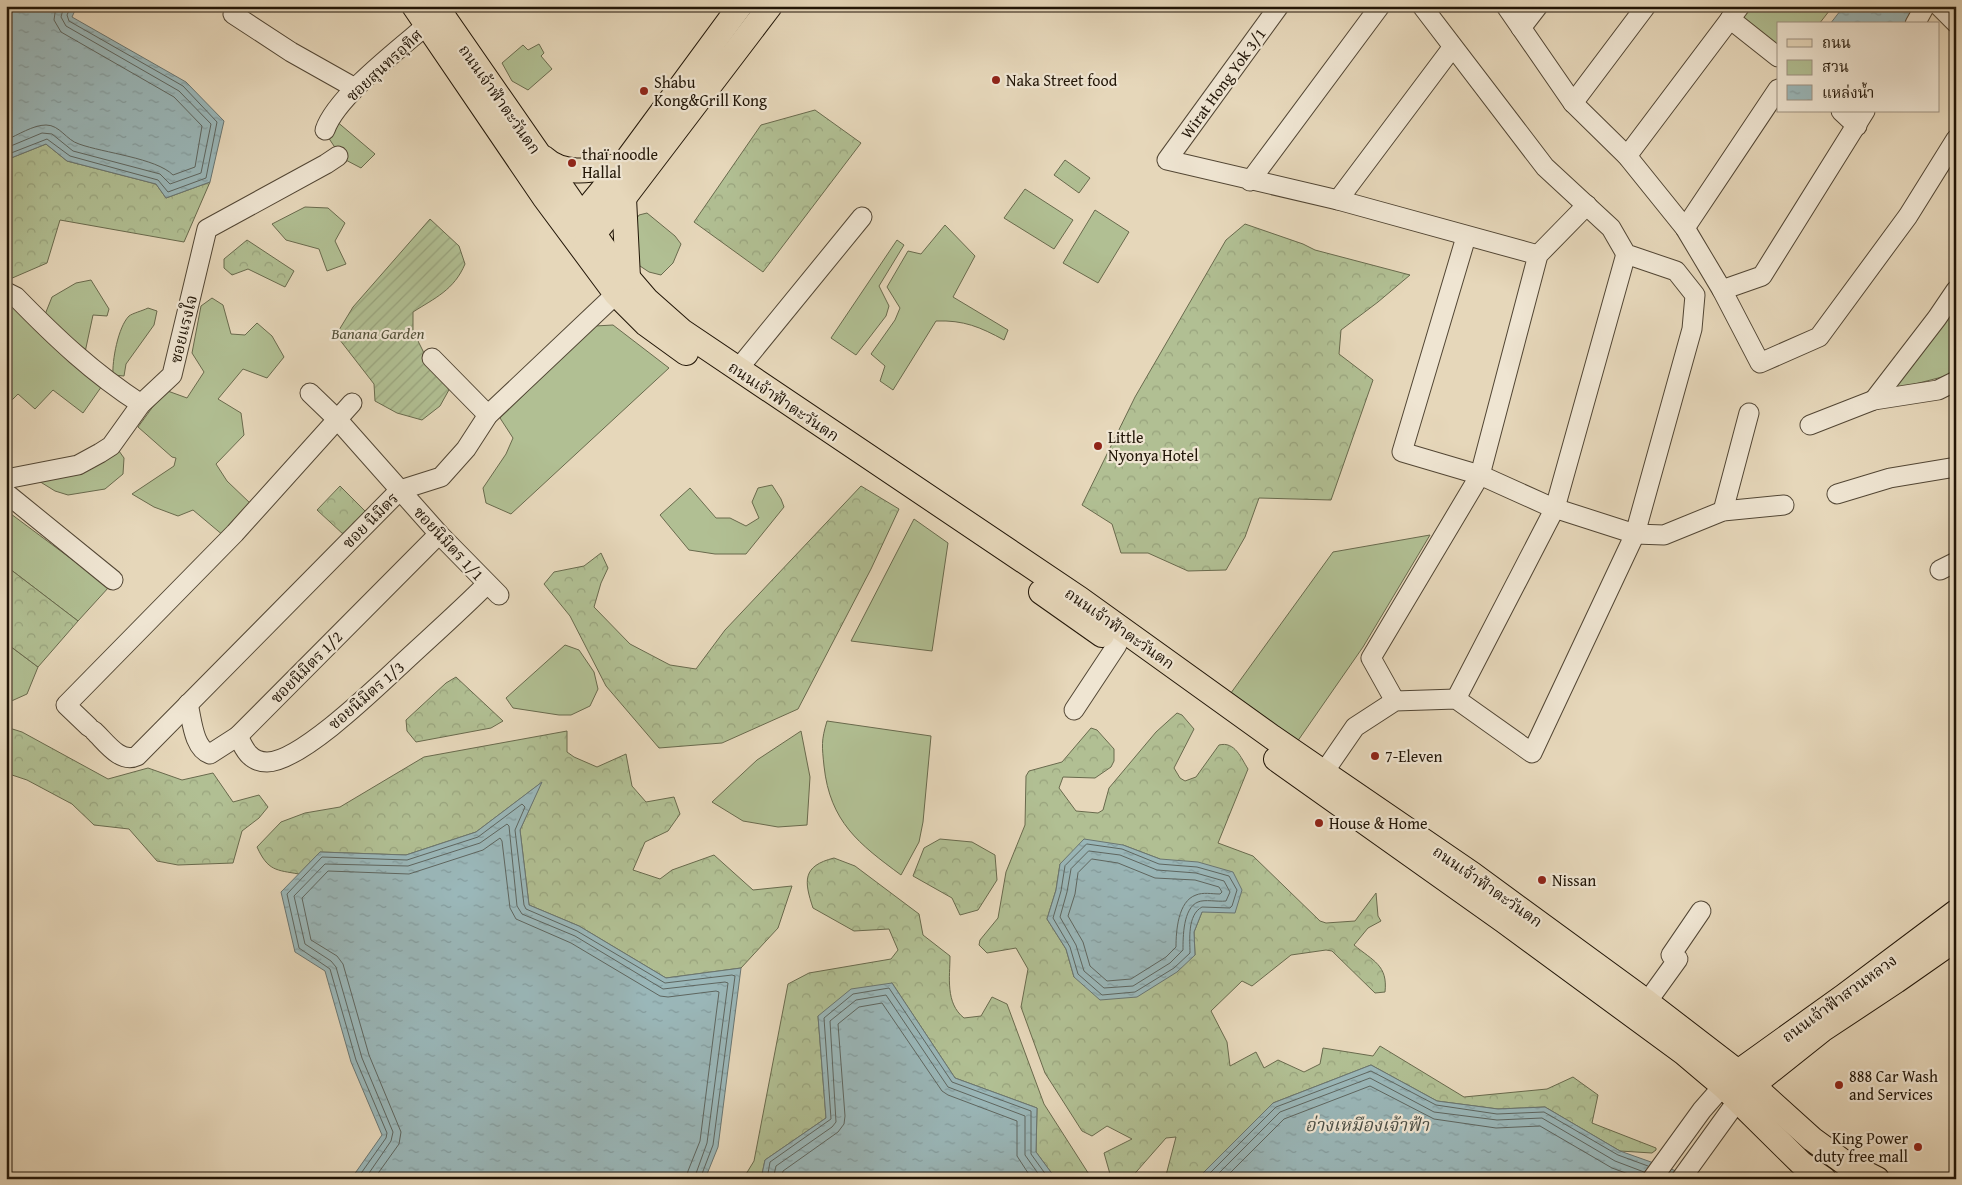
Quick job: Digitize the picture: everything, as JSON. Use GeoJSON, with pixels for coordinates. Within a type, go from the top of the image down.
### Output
{"type":"FeatureCollection","features":[{"type":"Feature","properties":{"kind":"main road"},"geometry":{"type":"LineString","coordinates":[[582,232],[623,165],[740,6]]}},
{"type":"Feature","properties":{"kind":"main road"},"geometry":{"type":"LineString","coordinates":[[582,232],[624,198],[770,6]]}},
{"type":"Feature","properties":{"kind":"main road","name":"ถนนเจ้าฟ้าตะวันตก"},"geometry":{"type":"LineString","coordinates":[[426,12],[537,152],[582,232]]}},
{"type":"Feature","properties":{"kind":"main road","name":"ถนนเจ้าฟ้าตะวันตก"},"geometry":{"type":"LineString","coordinates":[[426,12],[544,198],[610,257],[622,286],[646,324],[677,347],[960,536],[1116,645],[1512,927],[1684,1053],[1738,1086],[1845,1163],[1877,1179]]}},
{"type":"Feature","properties":{"kind":"main road"},"geometry":{"type":"LineString","coordinates":[[537,152],[550,164],[566,170],[596,170],[623,165]]}},
{"type":"Feature","properties":{"kind":"main road"},"geometry":{"type":"LineString","coordinates":[[622,286],[624,198]]}},
{"type":"Feature","properties":{"kind":"main road","name":"ถนนเจ้าฟ้าตะวันตก"},"geometry":{"type":"LineString","coordinates":[[622,286],[647,300],[677,327],[738,369],[1080,599],[1272,737],[1472,874],[1647,1002],[1738,1086],[1801,1162],[1824,1179]]}},
{"type":"Feature","properties":{"kind":"main road","name":"ถนนเจ้าฟ้าสวนหลวง"},"geometry":{"type":"LineString","coordinates":[[1738,1086],[1844,996],[1956,912]]}},
{"type":"Feature","properties":{"kind":"main road","name":"ถนนเจ้าฟ้าสวนหลวง"},"geometry":{"type":"LineString","coordinates":[[1738,1086],[1896,982],[1956,939]]}},
{"type":"Feature","properties":{"kind":"street","name":"Wirat Hong Yok 3/1"},"geometry":{"type":"LineString","coordinates":[[1250,181],[1167,160],[1279,6]]}},
{"type":"Feature","properties":{"kind":"street"},"geometry":{"type":"LineString","coordinates":[[1380,6],[1250,181],[1338,200],[1466,237],[1538,255]]}},
{"type":"Feature","properties":{"kind":"street"},"geometry":{"type":"LineString","coordinates":[[1324,772],[1355,727],[1395,701],[1456,699],[1532,753],[1634,534],[1692,329],[1695,295],[1676,271],[1626,254],[1611,228],[1545,167],[1452,48],[1422,6]]}},
{"type":"Feature","properties":{"kind":"street"},"geometry":{"type":"LineString","coordinates":[[1506,6],[1573,103],[1627,156],[1685,228],[1722,290],[1760,363],[1819,337],[1908,216],[1956,139]]}},
{"type":"Feature","properties":{"kind":"street"},"geometry":{"type":"LineString","coordinates":[[1521,28],[1538,6]]}},
{"type":"Feature","properties":{"kind":"street"},"geometry":{"type":"LineString","coordinates":[[1573,103],[1646,6]]}},
{"type":"Feature","properties":{"kind":"street"},"geometry":{"type":"LineString","coordinates":[[1916,22],[1925,6]]}},
{"type":"Feature","properties":{"kind":"street"},"geometry":{"type":"LineString","coordinates":[[1938,6],[1956,22]]}},
{"type":"Feature","properties":{"kind":"street","name":"ซอยสุนทรอุทิศ"},"geometry":{"type":"LineString","coordinates":[[325,130],[327,122],[355,88],[426,12]]}},
{"type":"Feature","properties":{"kind":"street"},"geometry":{"type":"LineString","coordinates":[[1627,156],[1735,12],[1777,56]]}},
{"type":"Feature","properties":{"kind":"street"},"geometry":{"type":"LineString","coordinates":[[233,14],[291,52],[355,88]]}},
{"type":"Feature","properties":{"kind":"street"},"geometry":{"type":"LineString","coordinates":[[1338,200],[1452,48]]}},
{"type":"Feature","properties":{"kind":"street"},"geometry":{"type":"LineString","coordinates":[[1685,228],[1777,90]]}},
{"type":"Feature","properties":{"kind":"street"},"geometry":{"type":"LineString","coordinates":[[1722,290],[1762,276],[1861,118],[1844,112]]}},
{"type":"Feature","properties":{"kind":"street","name":"ซอยแรงใจ"},"geometry":{"type":"LineString","coordinates":[[6,479],[78,465],[111,446],[141,404],[172,375],[207,230],[338,156]]}},
{"type":"Feature","properties":{"kind":"street"},"geometry":{"type":"LineString","coordinates":[[1395,701],[1371,658],[1480,475],[1538,255],[1587,205]]}},
{"type":"Feature","properties":{"kind":"street"},"geometry":{"type":"LineString","coordinates":[[738,369],[862,217]]}},
{"type":"Feature","properties":{"kind":"street"},"geometry":{"type":"LineString","coordinates":[[1466,237],[1402,452],[1480,475],[1555,508],[1634,534],[1664,535],[1723,511],[1784,505]]}},
{"type":"Feature","properties":{"kind":"street"},"geometry":{"type":"LineString","coordinates":[[1456,699],[1555,508],[1626,254]]}},
{"type":"Feature","properties":{"kind":"street","name":"ซอย นิมิตร"},"geometry":{"type":"LineString","coordinates":[[337,419],[312,449],[235,532],[66,705],[117,753],[130,759],[136,756],[400,490],[441,477],[466,449],[488,415],[622,286]]}},
{"type":"Feature","properties":{"kind":"street"},"geometry":{"type":"LineString","coordinates":[[1874,400],[1937,318],[1956,290]]}},
{"type":"Feature","properties":{"kind":"street"},"geometry":{"type":"LineString","coordinates":[[6,292],[16,297],[77,357],[109,383],[141,404]]}},
{"type":"Feature","properties":{"kind":"street"},"geometry":{"type":"LineString","coordinates":[[432,358],[488,415]]}},
{"type":"Feature","properties":{"kind":"street"},"geometry":{"type":"LineString","coordinates":[[1810,426],[1874,400],[1938,390],[1956,381]]}},
{"type":"Feature","properties":{"kind":"street","name":"ซอยนิมิตร 1/1"},"geometry":{"type":"LineString","coordinates":[[310,393],[337,419],[439,534],[493,590]]}},
{"type":"Feature","properties":{"kind":"street"},"geometry":{"type":"LineString","coordinates":[[337,419],[352,403]]}},
{"type":"Feature","properties":{"kind":"street"},"geometry":{"type":"LineString","coordinates":[[1723,511],[1749,413]]}},
{"type":"Feature","properties":{"kind":"street"},"geometry":{"type":"LineString","coordinates":[[1837,494],[1890,478],[1956,467]]}},
{"type":"Feature","properties":{"kind":"street"},"geometry":{"type":"LineString","coordinates":[[6,493],[113,580]]}},
{"type":"Feature","properties":{"kind":"street","name":"ซอยนิมิตร 1/2"},"geometry":{"type":"LineString","coordinates":[[188,704],[199,746],[204,752],[210,754],[238,736],[439,534]]}},
{"type":"Feature","properties":{"kind":"street","name":"ซอยนิมิตร 1/3"},"geometry":{"type":"LineString","coordinates":[[238,736],[247,754],[257,760],[267,762],[276,760],[304,747],[349,713],[493,590]]}},
{"type":"Feature","properties":{"kind":"street"},"geometry":{"type":"LineString","coordinates":[[1074,710],[1116,645]]}},
{"type":"Feature","properties":{"kind":"street"},"geometry":{"type":"LineString","coordinates":[[1647,1002],[1678,959],[1671,955],[1701,912]]}},
{"type":"Feature","properties":{"kind":"street"},"geometry":{"type":"LineString","coordinates":[[1652,1179],[1702,1110],[1738,1086]]}},
{"type":"Feature","properties":{"kind":"street"},"geometry":{"type":"LineString","coordinates":[[1681,1179],[1738,1086]]}},
{"type":"Feature","properties":{"kind":"green space"},"geometry":{"type":"Polygon","coordinates":[[[1746,6],[1833,6],[1821,22],[1777,22],[1777,48],[1738,17],[1746,6]]]}},
{"type":"Feature","properties":{"kind":"green space"},"geometry":{"type":"Polygon","coordinates":[[[539,44],[544,53],[541,56],[552,69],[528,90],[512,81],[502,63],[523,45],[528,50],[539,44]]]}},
{"type":"Feature","properties":{"kind":"green space"},"geometry":{"type":"Polygon","coordinates":[[[815,110],[861,143],[763,272],[694,222],[761,125],[815,110]]]}},
{"type":"Feature","properties":{"kind":"green space"},"geometry":{"type":"Polygon","coordinates":[[[335,120],[375,154],[361,168],[342,158],[328,137],[335,120]]]}},
{"type":"Feature","properties":{"kind":"green space"},"geometry":{"type":"Polygon","coordinates":[[[46,144],[67,161],[156,184],[166,198],[210,182],[184,242],[60,220],[47,263],[10,279],[6,278],[6,160],[46,144]]]}},
{"type":"Feature","properties":{"kind":"green space"},"geometry":{"type":"Polygon","coordinates":[[[1065,160],[1090,178],[1079,193],[1054,175],[1065,160]]]}},
{"type":"Feature","properties":{"kind":"green space"},"geometry":{"type":"Polygon","coordinates":[[[1025,189],[1073,220],[1054,249],[1004,218],[1025,189]]]}},
{"type":"Feature","properties":{"kind":"green space"},"geometry":{"type":"Polygon","coordinates":[[[305,207],[328,208],[345,223],[335,241],[346,264],[327,271],[319,249],[286,240],[272,224],[305,207]]]}},
{"type":"Feature","properties":{"kind":"green space"},"geometry":{"type":"Polygon","coordinates":[[[1095,210],[1129,232],[1098,283],[1063,263],[1095,210]]]}},
{"type":"Feature","properties":{"kind":"green space"},"geometry":{"type":"Polygon","coordinates":[[[647,213],[675,236],[681,244],[673,263],[661,275],[649,272],[628,258],[631,228],[639,215],[647,213]]]}},
{"type":"Feature","properties":{"kind":"green space","name":"Banana Garden"},"geometry":{"type":"Polygon","coordinates":[[[430,219],[459,246],[465,264],[461,273],[450,287],[413,312],[413,331],[425,355],[450,388],[440,406],[422,420],[397,413],[375,401],[374,384],[336,335],[353,307],[430,219]]]}},
{"type":"Feature","properties":{"kind":"green space"},"geometry":{"type":"Polygon","coordinates":[[[1245,224],[1315,250],[1410,275],[1341,330],[1339,354],[1373,380],[1331,500],[1259,498],[1245,537],[1226,570],[1188,571],[1148,553],[1121,553],[1112,524],[1082,505],[1135,397],[1226,240],[1245,224]]]}},
{"type":"Feature","properties":{"kind":"green space"},"geometry":{"type":"Polygon","coordinates":[[[945,225],[975,256],[953,297],[1008,330],[1004,340],[972,325],[936,321],[893,390],[880,381],[885,366],[871,354],[895,320],[900,308],[887,287],[908,251],[921,254],[945,225]]]}},
{"type":"Feature","properties":{"kind":"green space"},"geometry":{"type":"Polygon","coordinates":[[[247,240],[294,271],[285,287],[248,269],[232,275],[224,268],[224,259],[247,240]]]}},
{"type":"Feature","properties":{"kind":"green space"},"geometry":{"type":"Polygon","coordinates":[[[897,240],[904,245],[879,286],[889,306],[886,316],[856,355],[831,338],[897,240]]]}},
{"type":"Feature","properties":{"kind":"green space"},"geometry":{"type":"Polygon","coordinates":[[[91,280],[109,309],[107,316],[93,315],[84,357],[44,317],[52,297],[76,283],[91,280]]]}},
{"type":"Feature","properties":{"kind":"green space"},"geometry":{"type":"Polygon","coordinates":[[[6,298],[104,383],[83,413],[53,390],[35,409],[18,394],[6,406],[6,298]]]}},
{"type":"Feature","properties":{"kind":"green space"},"geometry":{"type":"Polygon","coordinates":[[[212,298],[223,305],[231,334],[245,335],[257,323],[272,336],[284,357],[267,378],[243,369],[218,399],[241,413],[244,435],[216,464],[227,481],[251,504],[224,536],[193,510],[178,516],[154,507],[132,494],[174,466],[176,458],[172,457],[138,427],[165,390],[187,398],[204,372],[192,353],[201,306],[212,298]]]}},
{"type":"Feature","properties":{"kind":"green space"},"geometry":{"type":"Polygon","coordinates":[[[1956,301],[1956,371],[1942,377],[1892,390],[1956,301]]]}},
{"type":"Feature","properties":{"kind":"green space"},"geometry":{"type":"Polygon","coordinates":[[[148,308],[157,311],[154,325],[126,364],[124,376],[113,375],[116,344],[125,321],[129,316],[148,308]]]}},
{"type":"Feature","properties":{"kind":"green space"},"geometry":{"type":"Polygon","coordinates":[[[613,325],[669,368],[511,514],[486,503],[483,488],[506,454],[513,438],[500,418],[595,326],[613,325]]]}},
{"type":"Feature","properties":{"kind":"green space"},"geometry":{"type":"Polygon","coordinates":[[[119,451],[124,458],[123,474],[105,489],[68,495],[55,491],[34,478],[119,451]]]}},
{"type":"Feature","properties":{"kind":"green space"},"geometry":{"type":"Polygon","coordinates":[[[772,485],[784,507],[746,554],[715,554],[689,550],[660,515],[690,488],[716,518],[730,518],[746,526],[759,518],[752,502],[758,488],[772,485]]]}},
{"type":"Feature","properties":{"kind":"green space"},"geometry":{"type":"Polygon","coordinates":[[[340,486],[366,512],[344,535],[317,510],[340,486]]]}},
{"type":"Feature","properties":{"kind":"green space"},"geometry":{"type":"Polygon","coordinates":[[[861,486],[899,509],[871,569],[798,709],[722,743],[659,748],[606,686],[570,616],[544,584],[554,572],[584,566],[601,553],[608,568],[601,583],[594,607],[630,644],[670,665],[696,669],[725,630],[861,486]]]}},
{"type":"Feature","properties":{"kind":"green space"},"geometry":{"type":"Polygon","coordinates":[[[7,511],[109,587],[78,621],[6,566],[7,511]]]}},
{"type":"Feature","properties":{"kind":"green space"},"geometry":{"type":"Polygon","coordinates":[[[914,519],[948,543],[932,651],[851,641],[914,519]]]}},
{"type":"Feature","properties":{"kind":"green space"},"geometry":{"type":"Polygon","coordinates":[[[1430,535],[1363,647],[1297,742],[1228,697],[1333,552],[1430,535]]]}},
{"type":"Feature","properties":{"kind":"green space"},"geometry":{"type":"Polygon","coordinates":[[[6,566],[78,621],[38,667],[6,643],[6,566]]]}},
{"type":"Feature","properties":{"kind":"green space"},"geometry":{"type":"Polygon","coordinates":[[[6,643],[38,667],[27,694],[7,703],[6,643]]]}},
{"type":"Feature","properties":{"kind":"green space"},"geometry":{"type":"Polygon","coordinates":[[[565,645],[579,650],[594,672],[598,689],[590,706],[571,715],[513,708],[506,698],[565,645]]]}},
{"type":"Feature","properties":{"kind":"green space"},"geometry":{"type":"Polygon","coordinates":[[[456,677],[503,721],[491,728],[416,742],[407,731],[406,720],[446,683],[456,677]]]}},
{"type":"Feature","properties":{"kind":"green space"},"geometry":{"type":"Polygon","coordinates":[[[1177,713],[1182,715],[1194,729],[1174,768],[1180,778],[1185,781],[1196,777],[1219,745],[1225,744],[1237,751],[1248,769],[1218,843],[1253,856],[1320,921],[1326,923],[1355,921],[1376,893],[1378,916],[1381,921],[1368,928],[1354,945],[1382,969],[1385,992],[1375,993],[1332,951],[1326,950],[1291,955],[1252,986],[1242,981],[1211,1011],[1227,1042],[1230,1066],[1256,1052],[1264,1068],[1278,1060],[1304,1072],[1320,1064],[1323,1048],[1373,1056],[1380,1046],[1464,1097],[1547,1089],[1573,1077],[1598,1095],[1592,1123],[1656,1148],[1656,1150],[1652,1153],[1620,1151],[1545,1107],[1498,1109],[1437,1101],[1371,1065],[1273,1103],[1197,1179],[1165,1179],[1176,1137],[1166,1138],[1130,1179],[1110,1174],[1104,1153],[1132,1139],[1107,1126],[1092,1136],[1082,1131],[1045,1073],[1021,1007],[1028,969],[1016,948],[987,953],[979,945],[980,940],[998,918],[1006,872],[1025,825],[1026,776],[1029,771],[1062,762],[1091,728],[1097,730],[1114,749],[1114,761],[1111,767],[1095,778],[1063,777],[1059,788],[1076,811],[1098,813],[1103,810],[1109,788],[1156,732],[1177,713]],[[1123,845],[1060,864],[1056,890],[1047,919],[1066,949],[1074,977],[1195,955],[1194,932],[1202,912],[1160,859],[1123,845]]]}},
{"type":"Feature","properties":{"kind":"green space"},"geometry":{"type":"Polygon","coordinates":[[[827,721],[931,736],[923,822],[919,842],[901,875],[860,842],[840,817],[827,785],[824,766],[823,739],[827,721]]]}},
{"type":"Feature","properties":{"kind":"green space"},"geometry":{"type":"Polygon","coordinates":[[[6,727],[22,732],[108,779],[148,768],[182,780],[213,773],[233,802],[259,795],[268,807],[259,818],[242,831],[233,863],[178,865],[157,861],[129,829],[94,825],[72,804],[27,780],[6,773],[6,727]]]}},
{"type":"Feature","properties":{"kind":"green space"},"geometry":{"type":"Polygon","coordinates":[[[567,731],[567,752],[597,767],[626,754],[632,786],[646,802],[674,797],[680,814],[668,831],[645,842],[633,870],[660,879],[672,870],[714,855],[753,890],[792,886],[778,928],[741,968],[666,978],[579,926],[529,905],[520,830],[541,783],[476,832],[406,855],[320,852],[299,874],[279,870],[269,865],[257,847],[281,822],[305,813],[340,807],[424,757],[567,731]]]}},
{"type":"Feature","properties":{"kind":"green space"},"geometry":{"type":"Polygon","coordinates":[[[801,731],[810,777],[807,825],[778,827],[743,821],[712,802],[757,760],[801,731]]]}},
{"type":"Feature","properties":{"kind":"green space"},"geometry":{"type":"Polygon","coordinates":[[[940,839],[972,842],[995,855],[997,880],[978,910],[960,915],[952,898],[913,876],[924,848],[940,839]]]}},
{"type":"Feature","properties":{"kind":"green space"},"geometry":{"type":"Polygon","coordinates":[[[834,858],[855,866],[919,914],[923,935],[950,956],[949,981],[951,997],[958,1012],[964,1018],[981,1016],[992,997],[1007,1004],[1044,1104],[1092,1179],[1056,1179],[1036,1152],[1037,1108],[955,1078],[892,983],[818,1016],[826,1118],[765,1160],[761,1179],[743,1179],[754,1161],[788,984],[809,973],[891,959],[898,950],[889,929],[854,931],[813,908],[808,890],[808,876],[816,865],[834,858]]]}},
{"type":"Feature","properties":{"kind":"water"},"geometry":{"type":"Polygon","coordinates":[[[6,6],[77,6],[72,17],[186,82],[224,121],[210,182],[166,198],[156,184],[67,161],[46,144],[6,160],[6,6]]]}},
{"type":"Feature","properties":{"kind":"water"},"geometry":{"type":"Polygon","coordinates":[[[1844,6],[1912,6],[1914,8],[1906,22],[1832,22],[1844,6]]]}},
{"type":"Feature","properties":{"kind":"water"},"geometry":{"type":"Polygon","coordinates":[[[542,782],[520,830],[529,905],[579,926],[666,978],[741,968],[718,1147],[705,1179],[351,1179],[382,1135],[351,1062],[325,971],[295,952],[281,892],[320,852],[406,855],[476,832],[542,782]]]}},
{"type":"Feature","properties":{"kind":"water"},"geometry":{"type":"Polygon","coordinates":[[[1084,839],[1123,845],[1160,859],[1198,862],[1233,872],[1242,890],[1235,913],[1202,912],[1194,932],[1195,955],[1177,972],[1137,997],[1100,1000],[1074,977],[1066,949],[1047,919],[1056,890],[1060,864],[1084,839]]]}},
{"type":"Feature","properties":{"kind":"water"},"geometry":{"type":"Polygon","coordinates":[[[892,983],[955,1078],[1037,1108],[1036,1152],[1056,1179],[761,1179],[765,1160],[826,1118],[818,1016],[851,989],[892,983]]]}},
{"type":"Feature","properties":{"kind":"water","name":"อ่างเหมืองเจ้าฟ้า"},"geometry":{"type":"Polygon","coordinates":[[[1371,1065],[1437,1101],[1498,1109],[1545,1107],[1620,1151],[1682,1173],[1688,1179],[1197,1179],[1273,1103],[1371,1065]]]}},
{"type":"Feature","properties":{"kind":"place","name":"Naka Street food"},"geometry":{"type":"Point","coordinates":[996,80]}},
{"type":"Feature","properties":{"kind":"place","name":"Shabu Kong&Grill Kong"},"geometry":{"type":"Point","coordinates":[644,91]}},
{"type":"Feature","properties":{"kind":"place","name":"thaï noodle Hallal"},"geometry":{"type":"Point","coordinates":[572,163]}},
{"type":"Feature","properties":{"kind":"place","name":"Little Nyonya Hotel"},"geometry":{"type":"Point","coordinates":[1098,446]}},
{"type":"Feature","properties":{"kind":"place","name":"7-Eleven"},"geometry":{"type":"Point","coordinates":[1375,756]}},
{"type":"Feature","properties":{"kind":"place","name":"House & Home"},"geometry":{"type":"Point","coordinates":[1319,823]}},
{"type":"Feature","properties":{"kind":"place","name":"Nissan"},"geometry":{"type":"Point","coordinates":[1542,880]}},
{"type":"Feature","properties":{"kind":"place","name":"888 Car Wash and Services"},"geometry":{"type":"Point","coordinates":[1839,1085]}},
{"type":"Feature","properties":{"kind":"place","name":"King Power duty free mall"},"geometry":{"type":"Point","coordinates":[1918,1147]}}]}
